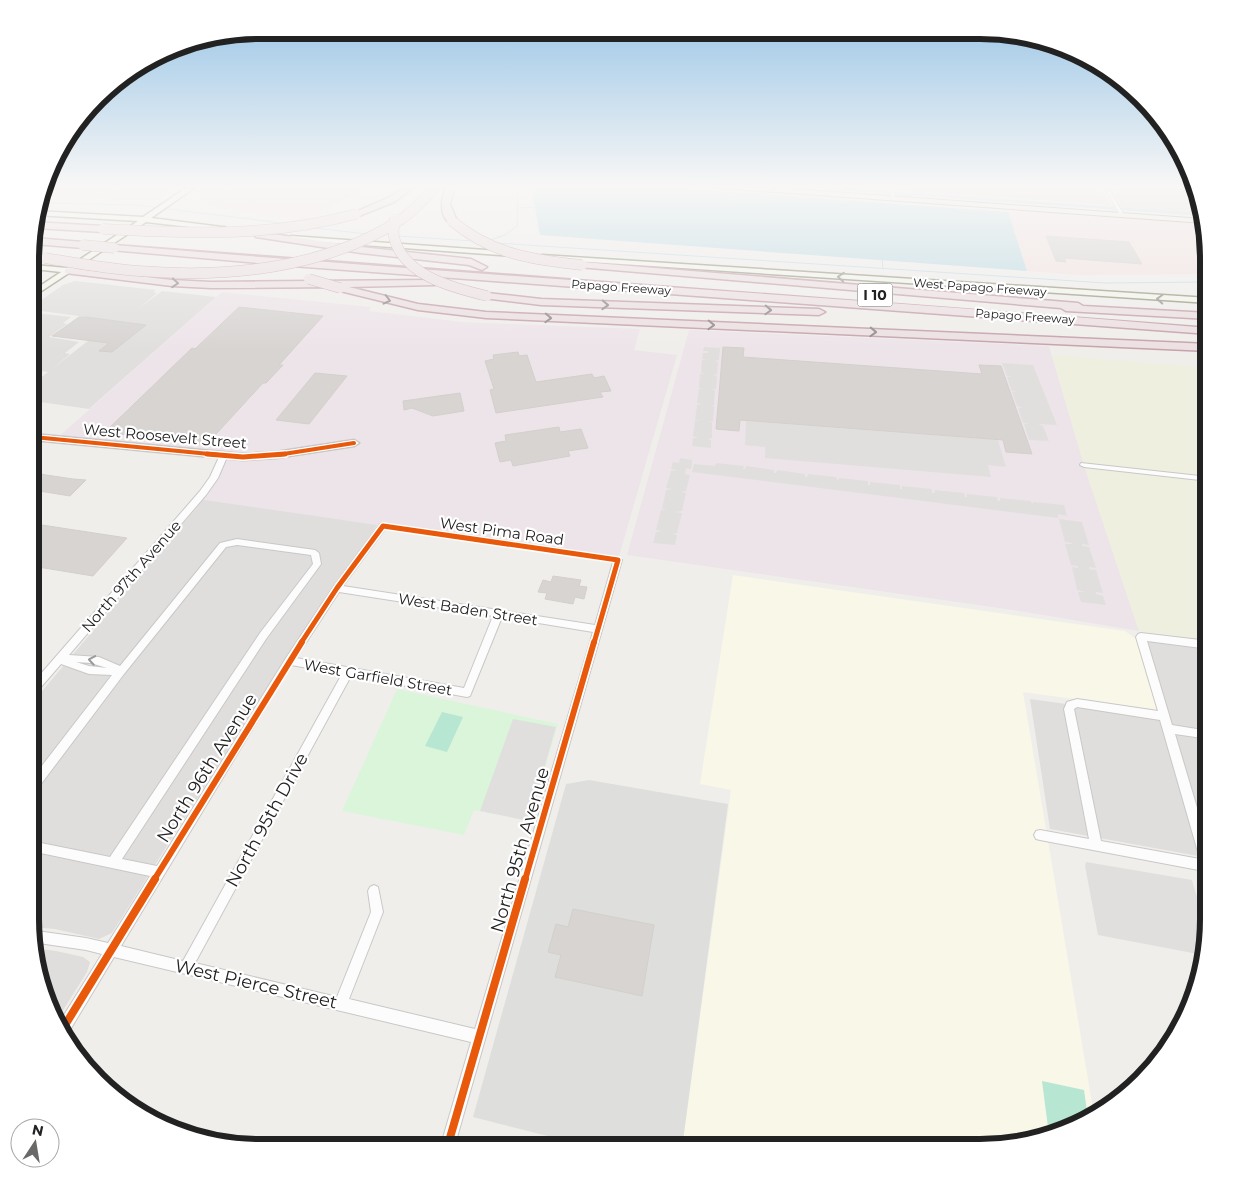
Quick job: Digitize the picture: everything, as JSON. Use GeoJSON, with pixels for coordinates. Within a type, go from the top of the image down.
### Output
{"type":"FeatureCollection","features":[{"type":"Feature","properties":{"kind":"highway","name":"Papago Freeway"},"geometry":{"type":"LineString","coordinates":[[44,241],[155,252],[1200,330]]}},
{"type":"Feature","properties":{"kind":"highway","name":"Papago Freeway"},"geometry":{"type":"LineString","coordinates":[[151,241],[482,267],[1200,316]]}},
{"type":"Feature","properties":{"kind":"highway"},"geometry":{"type":"LineString","coordinates":[[303,241],[361,250],[470,262],[482,267]]}},
{"type":"Feature","properties":{"kind":"highway"},"geometry":{"type":"LineString","coordinates":[[39,258],[161,273],[224,272],[280,264],[337,249],[358,241]]}},
{"type":"Feature","properties":{"kind":"highway"},"geometry":{"type":"LineString","coordinates":[[395,241],[400,252],[409,263],[422,272],[448,284],[487,296],[542,302],[908,315],[1144,326]]}},
{"type":"Feature","properties":{"kind":"highway"},"geometry":{"type":"LineString","coordinates":[[479,241],[503,251],[546,261],[582,265],[732,276],[1137,312]]}},
{"type":"Feature","properties":{"kind":"highway"},"geometry":{"type":"LineString","coordinates":[[155,252],[173,257],[309,279],[404,304],[478,314],[1200,348]]}},
{"type":"Feature","properties":{"kind":"highway"},"geometry":{"type":"LineString","coordinates":[[69,272],[172,283],[211,285],[432,283],[552,286],[578,284]]}},
{"type":"Feature","properties":{"kind":"main road"},"geometry":{"type":"LineString","coordinates":[[39,281],[100,241]]}},
{"type":"Feature","properties":{"kind":"main road"},"geometry":{"type":"LineString","coordinates":[[39,291],[113,241]]}},
{"type":"Feature","properties":{"kind":"main road","name":"West Papago Freeway"},"geometry":{"type":"LineString","coordinates":[[322,241],[1200,300]]}},
{"type":"Feature","properties":{"kind":"main road"},"geometry":{"type":"LineString","coordinates":[[39,268],[69,272]]}},
{"type":"Feature","properties":{"kind":"street","name":"West Roosevelt Street"},"geometry":{"type":"LineString","coordinates":[[39,438],[223,457],[260,456],[354,443]]}},
{"type":"Feature","properties":{"kind":"street","name":"North 97th Avenue"},"geometry":{"type":"LineString","coordinates":[[39,683],[203,493],[214,478],[223,457]]}},
{"type":"Feature","properties":{"kind":"street"},"geometry":{"type":"LineString","coordinates":[[1084,465],[1200,478]]}},
{"type":"Feature","properties":{"kind":"street","name":"West Pima Road"},"geometry":{"type":"LineString","coordinates":[[383,526],[618,560]]}},
{"type":"Feature","properties":{"kind":"street","name":"North 96th Avenue"},"geometry":{"type":"LineString","coordinates":[[65,1024],[289,661],[337,588],[383,526]]}},
{"type":"Feature","properties":{"kind":"street"},"geometry":{"type":"LineString","coordinates":[[39,779],[121,671],[223,545],[238,542],[315,553],[317,564],[263,636],[113,863]]}},
{"type":"Feature","properties":{"kind":"street","name":"North 95th Avenue"},"geometry":{"type":"LineString","coordinates":[[450,1139],[618,560]]}},
{"type":"Feature","properties":{"kind":"street","name":"West Baden Street"},"geometry":{"type":"LineString","coordinates":[[337,588],[598,629]]}},
{"type":"Feature","properties":{"kind":"street","name":"West Garfield Street"},"geometry":{"type":"LineString","coordinates":[[289,661],[467,693],[499,613]]}},
{"type":"Feature","properties":{"kind":"street"},"geometry":{"type":"LineString","coordinates":[[1200,644],[1141,637],[1200,839]]}},
{"type":"Feature","properties":{"kind":"street"},"geometry":{"type":"LineString","coordinates":[[59,660],[76,668],[102,672],[121,671]]}},
{"type":"Feature","properties":{"kind":"street","name":"North 95th Drive"},"geometry":{"type":"LineString","coordinates":[[186,968],[348,672]]}},
{"type":"Feature","properties":{"kind":"street"},"geometry":{"type":"LineString","coordinates":[[1096,846],[1069,709],[1071,704],[1077,703],[1164,716]]}},
{"type":"Feature","properties":{"kind":"street"},"geometry":{"type":"LineString","coordinates":[[1168,729],[1200,734]]}},
{"type":"Feature","properties":{"kind":"street"},"geometry":{"type":"LineString","coordinates":[[1040,835],[1200,866]]}},
{"type":"Feature","properties":{"kind":"street"},"geometry":{"type":"LineString","coordinates":[[39,848],[159,872]]}},
{"type":"Feature","properties":{"kind":"street"},"geometry":{"type":"LineString","coordinates":[[340,1005],[377,912],[374,891]]}},
{"type":"Feature","properties":{"kind":"street","name":"West Pierce Street"},"geometry":{"type":"LineString","coordinates":[[39,937],[86,944],[480,1037]]}},
{"type":"Feature","properties":{"kind":"shaded area"},"geometry":{"type":"Polygon","coordinates":[[[1017,241],[1200,241],[1200,274],[1079,275],[1027,271],[1017,241]]]}},
{"type":"Feature","properties":{"kind":"shaded area"},"geometry":{"type":"Polygon","coordinates":[[[75,281],[156,290],[153,292],[157,293],[138,309],[162,291],[216,297],[89,409],[39,402],[39,379],[48,372],[39,370],[39,314],[71,317],[63,323],[67,324],[49,337],[79,342],[65,353],[70,354],[51,370],[89,340],[109,343],[100,350],[112,352],[146,325],[39,311],[39,302],[63,285],[75,281]]]}},
{"type":"Feature","properties":{"kind":"shaded area"},"geometry":{"type":"Polygon","coordinates":[[[222,292],[371,307],[369,311],[462,322],[640,329],[634,350],[677,355],[618,560],[198,499],[223,457],[56,439],[222,292]]]}},
{"type":"Feature","properties":{"kind":"shaded area"},"geometry":{"type":"Polygon","coordinates":[[[689,330],[1049,346],[1084,465],[1139,631],[1013,610],[627,555],[689,330]]]}},
{"type":"Feature","properties":{"kind":"shaded area"},"geometry":{"type":"Polygon","coordinates":[[[704,347],[720,348],[719,360],[715,361],[718,362],[717,374],[713,375],[717,376],[716,389],[711,389],[715,390],[714,405],[710,405],[714,406],[713,421],[708,421],[712,422],[712,438],[708,439],[711,440],[711,448],[692,446],[693,438],[698,438],[693,436],[695,421],[700,421],[695,420],[697,405],[702,404],[697,403],[699,389],[704,389],[699,388],[700,374],[705,374],[701,373],[702,360],[707,360],[702,359],[703,353],[708,353],[708,351],[703,351],[704,347]]]}},
{"type":"Feature","properties":{"kind":"shaded area"},"geometry":{"type":"Polygon","coordinates":[[[1002,363],[1033,365],[1057,425],[1038,424],[1043,426],[1049,441],[1029,440],[1024,424],[1029,424],[1023,423],[1018,408],[1023,408],[1017,406],[1012,392],[1018,392],[1012,391],[1007,377],[1012,377],[1007,376],[1002,363]]]}},
{"type":"Feature","properties":{"kind":"shaded area"},"geometry":{"type":"Polygon","coordinates":[[[746,421],[998,440],[1006,467],[988,465],[991,477],[765,458],[765,447],[745,445],[746,421]]]}},
{"type":"Feature","properties":{"kind":"shaded area"},"geometry":{"type":"Polygon","coordinates":[[[680,458],[692,460],[692,464],[691,469],[686,468],[685,474],[690,475],[686,491],[681,492],[686,493],[682,511],[676,512],[682,513],[677,533],[672,534],[677,535],[675,545],[653,543],[656,532],[662,531],[656,530],[661,510],[667,510],[662,509],[666,490],[672,489],[666,488],[671,471],[677,470],[671,469],[673,462],[679,463],[680,458]]]}},
{"type":"Feature","properties":{"kind":"shaded area"},"geometry":{"type":"Polygon","coordinates":[[[716,463],[744,466],[743,469],[746,466],[774,470],[774,473],[777,470],[805,474],[805,477],[808,474],[836,477],[838,481],[839,478],[868,481],[868,485],[870,485],[870,482],[900,485],[900,489],[902,489],[902,486],[932,489],[932,493],[935,490],[964,493],[965,497],[967,497],[967,494],[997,497],[998,501],[1000,501],[1000,498],[1030,501],[1033,504],[1033,502],[1064,505],[1067,516],[1058,514],[1058,518],[692,472],[694,464],[715,466],[716,463]]]}},
{"type":"Feature","properties":{"kind":"shaded area"},"geometry":{"type":"Polygon","coordinates":[[[204,499],[378,524],[289,653],[112,933],[99,939],[55,929],[39,928],[39,695],[204,499]]]}},
{"type":"Feature","properties":{"kind":"shaded area"},"geometry":{"type":"Polygon","coordinates":[[[1059,519],[1082,522],[1089,545],[1082,544],[1082,546],[1089,547],[1096,568],[1089,567],[1089,569],[1096,570],[1103,593],[1096,592],[1096,594],[1103,596],[1106,605],[1081,602],[1078,592],[1085,592],[1077,590],[1072,567],[1078,568],[1078,566],[1071,565],[1065,544],[1072,543],[1065,542],[1059,519]]]}},
{"type":"Feature","properties":{"kind":"shaded area"},"geometry":{"type":"Polygon","coordinates":[[[733,575],[1125,631],[1136,639],[1159,711],[1023,692],[1093,1108],[1051,1128],[995,1139],[683,1139],[731,790],[700,784],[733,575]]]}},
{"type":"Feature","properties":{"kind":"shaded area"},"geometry":{"type":"Polygon","coordinates":[[[1149,641],[1200,649],[1200,856],[1050,829],[1030,699],[1169,718],[1147,644],[1149,641]]]}},
{"type":"Feature","properties":{"kind":"shaded area"},"geometry":{"type":"Polygon","coordinates":[[[513,719],[556,727],[529,821],[480,811],[513,719]]]}},
{"type":"Feature","properties":{"kind":"shaded area"},"geometry":{"type":"Polygon","coordinates":[[[589,780],[728,804],[683,1139],[560,1139],[473,1117],[566,784],[589,780]]]}},
{"type":"Feature","properties":{"kind":"shaded area"},"geometry":{"type":"Polygon","coordinates":[[[1086,862],[1192,880],[1200,908],[1200,934],[1197,954],[1098,935],[1085,866],[1086,862]]]}},
{"type":"Feature","properties":{"kind":"shaded area"},"geometry":{"type":"Polygon","coordinates":[[[41,949],[83,957],[90,962],[87,972],[60,1015],[50,990],[41,949]]]}},
{"type":"Feature","properties":{"kind":"green space"},"geometry":{"type":"Polygon","coordinates":[[[1052,355],[1200,367],[1200,639],[1139,631],[1084,465],[1052,355]]]}},
{"type":"Feature","properties":{"kind":"green space"},"geometry":{"type":"Polygon","coordinates":[[[397,689],[558,724],[529,821],[474,810],[464,835],[342,811],[397,689]]]}},
{"type":"Feature","properties":{"kind":"green space"},"geometry":{"type":"Polygon","coordinates":[[[442,712],[463,717],[447,752],[425,746],[442,712]]]}},
{"type":"Feature","properties":{"kind":"green space"},"geometry":{"type":"Polygon","coordinates":[[[1042,1081],[1084,1090],[1087,1112],[1048,1129],[1042,1081]]]}},
{"type":"Feature","properties":{"kind":"water"},"geometry":{"type":"Polygon","coordinates":[[[621,241],[1017,241],[1027,271],[621,241]]]}},
{"type":"Feature","properties":{"kind":"building"},"geometry":{"type":"Polygon","coordinates":[[[1048,241],[1115,241],[1129,242],[1142,264],[1064,258],[1066,262],[1056,261],[1048,241]]]}},
{"type":"Feature","properties":{"kind":"building"},"geometry":{"type":"Polygon","coordinates":[[[239,307],[323,316],[279,365],[283,365],[266,383],[263,383],[206,445],[105,432],[192,348],[195,349],[239,307]]]}},
{"type":"Feature","properties":{"kind":"building"},"geometry":{"type":"Polygon","coordinates":[[[79,317],[146,325],[112,352],[99,351],[109,343],[52,336],[79,317]]]}},
{"type":"Feature","properties":{"kind":"building"},"geometry":{"type":"Polygon","coordinates":[[[723,347],[744,348],[743,357],[982,374],[979,365],[1001,366],[1032,454],[1006,452],[1003,440],[740,420],[739,431],[716,429],[723,347]]]}},
{"type":"Feature","properties":{"kind":"building"},"geometry":{"type":"Polygon","coordinates":[[[518,352],[519,356],[527,355],[536,382],[592,374],[594,378],[604,376],[611,391],[600,392],[603,397],[496,413],[490,390],[494,389],[485,361],[494,359],[493,355],[518,352]]]}},
{"type":"Feature","properties":{"kind":"building"},"geometry":{"type":"Polygon","coordinates":[[[315,373],[347,376],[309,424],[276,420],[315,373]]]}},
{"type":"Feature","properties":{"kind":"building"},"geometry":{"type":"Polygon","coordinates":[[[460,393],[464,411],[433,416],[412,408],[404,410],[403,401],[460,393]]]}},
{"type":"Feature","properties":{"kind":"building"},"geometry":{"type":"Polygon","coordinates":[[[559,427],[560,432],[581,429],[588,448],[568,451],[570,456],[513,466],[511,460],[500,462],[495,443],[506,441],[505,435],[559,427]]]}},
{"type":"Feature","properties":{"kind":"building"},"geometry":{"type":"Polygon","coordinates":[[[39,474],[86,480],[70,496],[39,491],[39,474]]]}},
{"type":"Feature","properties":{"kind":"building"},"geometry":{"type":"Polygon","coordinates":[[[42,525],[127,538],[93,576],[39,567],[39,528],[42,525]]]}},
{"type":"Feature","properties":{"kind":"building"},"geometry":{"type":"Polygon","coordinates":[[[553,576],[581,580],[579,586],[587,587],[584,599],[575,597],[573,604],[545,599],[547,593],[538,592],[543,580],[551,582],[553,576]]]}},
{"type":"Feature","properties":{"kind":"building"},"geometry":{"type":"Polygon","coordinates":[[[573,909],[654,925],[642,996],[555,977],[561,955],[548,952],[556,924],[568,927],[573,909]]]}},
{"type":"Feature","properties":{"kind":"waterway"},"geometry":{"type":"LineString","coordinates":[[496,243],[883,268]]}},
{"type":"Feature","properties":{"kind":"waterway"},"geometry":{"type":"LineString","coordinates":[[882,258],[883,268]]}},
{"type":"Feature","properties":{"kind":"waterway"},"geometry":{"type":"LineString","coordinates":[[883,268],[1105,283],[1200,282]]}},
{"type":"Feature","properties":{"kind":"cycle path"},"geometry":{"type":"LineString","coordinates":[[39,438],[243,457],[276,455],[354,443]]}},
{"type":"Feature","properties":{"kind":"cycle path"},"geometry":{"type":"LineString","coordinates":[[65,1024],[289,661],[337,588],[383,526],[618,560],[450,1139]]}}]}
